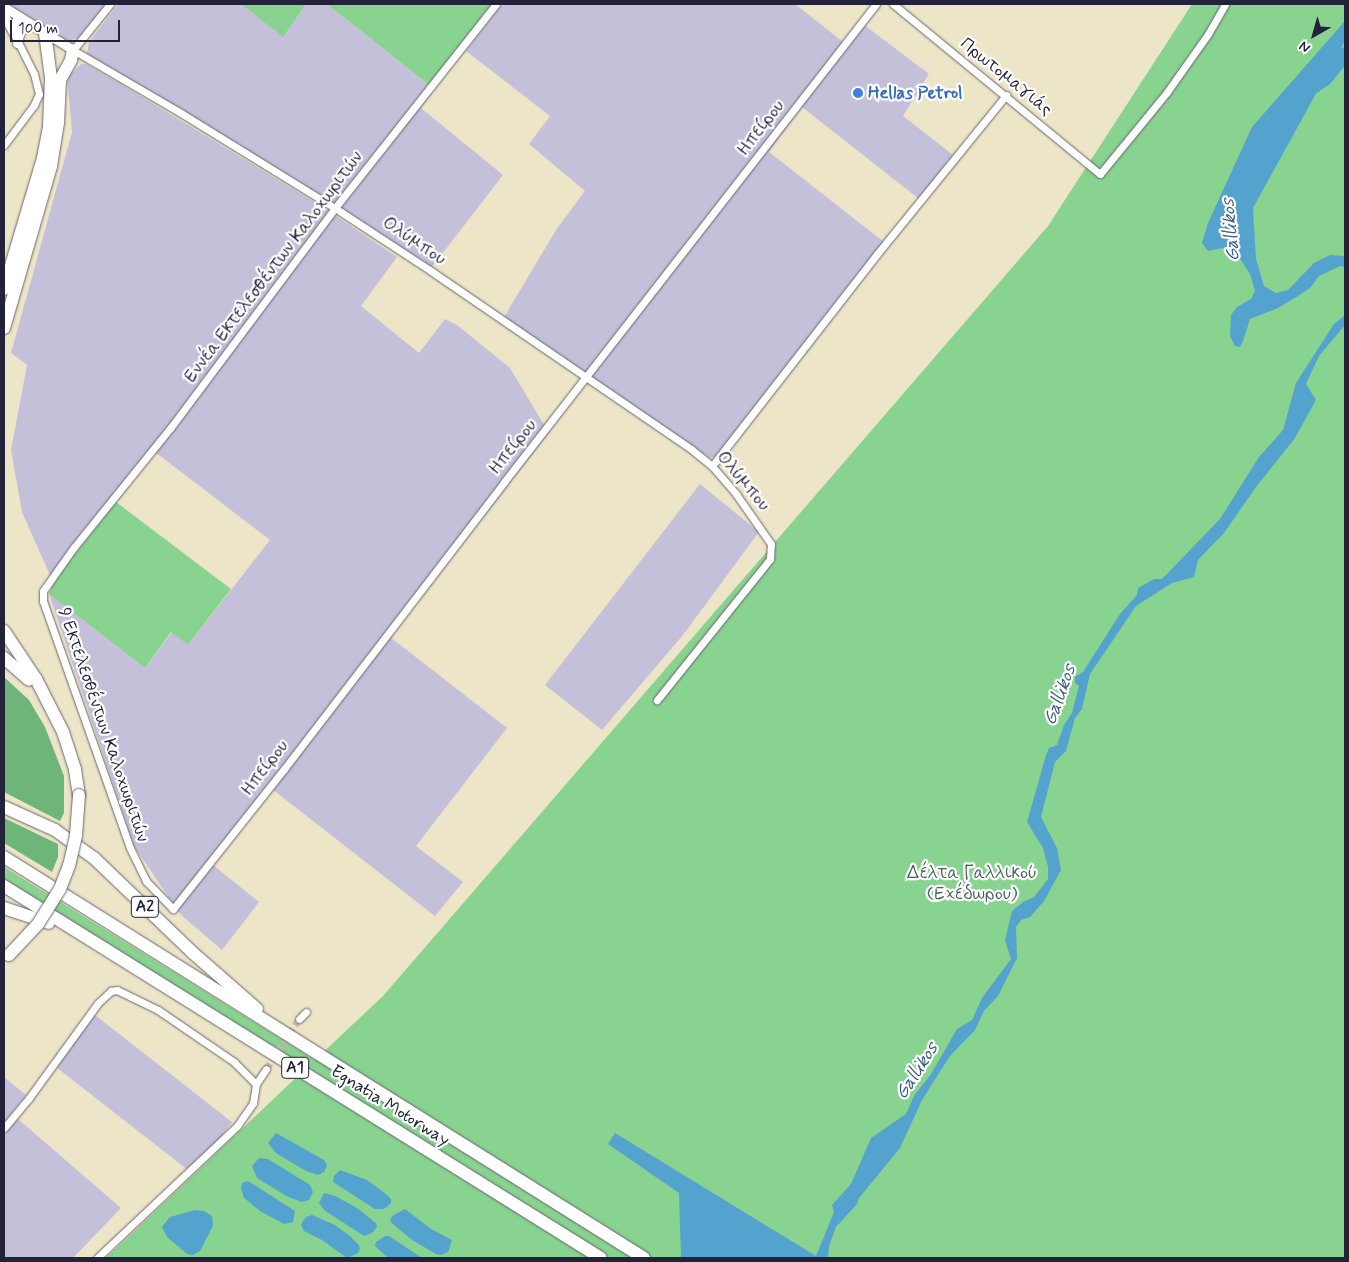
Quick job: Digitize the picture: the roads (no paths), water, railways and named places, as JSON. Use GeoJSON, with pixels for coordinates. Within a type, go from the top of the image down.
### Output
{"type":"FeatureCollection","features":[{"type":"Feature","properties":{"kind":"highway"},"geometry":{"type":"LineString","coordinates":[[4,289],[43,158],[49,126],[51,78],[45,34]]}},
{"type":"Feature","properties":{"kind":"highway"},"geometry":{"type":"LineString","coordinates":[[51,78],[61,58],[73,50]]}},
{"type":"Feature","properties":{"kind":"highway"},"geometry":{"type":"LineString","coordinates":[[4,328],[51,166],[57,130],[60,80],[73,50]]}},
{"type":"Feature","properties":{"kind":"highway"},"geometry":{"type":"LineString","coordinates":[[4,631],[36,679],[56,717],[70,749],[79,795],[76,836],[69,866],[60,889],[38,924],[7,957]]}},
{"type":"Feature","properties":{"kind":"highway"},"geometry":{"type":"LineString","coordinates":[[4,658],[19,670],[44,697]]}},
{"type":"Feature","properties":{"kind":"highway","name":"Α2"},"geometry":{"type":"LineString","coordinates":[[4,807],[55,830],[94,858],[273,1025]]}},
{"type":"Feature","properties":{"kind":"highway","name":"Α1"},"geometry":{"type":"LineString","coordinates":[[4,857],[273,1025]]}},
{"type":"Feature","properties":{"kind":"highway","name":"Α1"},"geometry":{"type":"LineString","coordinates":[[4,886],[135,968]]}},
{"type":"Feature","properties":{"kind":"highway"},"geometry":{"type":"LineString","coordinates":[[4,908],[50,923],[100,952],[135,968]]}},
{"type":"Feature","properties":{"kind":"highway","name":"Egnatia Motorway"},"geometry":{"type":"LineString","coordinates":[[135,968],[601,1258]]}},
{"type":"Feature","properties":{"kind":"highway","name":"Egnatia Motorway"},"geometry":{"type":"LineString","coordinates":[[273,1025],[644,1258]]}},
{"type":"Feature","properties":{"kind":"street"},"geometry":{"type":"LineString","coordinates":[[73,50],[110,4]]}},
{"type":"Feature","properties":{"kind":"street","name":"Εννέα Εκτελεσθέντων Καλοχωριτών"},"geometry":{"type":"LineString","coordinates":[[74,547],[171,427],[335,208],[496,4]]}},
{"type":"Feature","properties":{"kind":"street","name":"Ηπείρου"},"geometry":{"type":"LineString","coordinates":[[173,909],[876,4]]}},
{"type":"Feature","properties":{"kind":"street","name":"Πρωτομαγιάς"},"geometry":{"type":"LineString","coordinates":[[893,4],[1100,174],[1167,92],[1208,34],[1225,4]]}},
{"type":"Feature","properties":{"kind":"street","name":"Ολύμπου"},"geometry":{"type":"LineString","coordinates":[[4,7],[45,34],[181,113],[335,208],[691,449],[712,466],[736,494],[771,544],[770,559],[657,700]]}},
{"type":"Feature","properties":{"kind":"street"},"geometry":{"type":"LineString","coordinates":[[4,15],[34,74],[39,94],[34,105],[4,145]]}},
{"type":"Feature","properties":{"kind":"street"},"geometry":{"type":"LineString","coordinates":[[15,39],[13,24],[18,16]]}},
{"type":"Feature","properties":{"kind":"street"},"geometry":{"type":"LineString","coordinates":[[15,39],[20,30],[33,25]]}},
{"type":"Feature","properties":{"kind":"street"},"geometry":{"type":"LineString","coordinates":[[712,466],[877,254],[1006,95]]}},
{"type":"Feature","properties":{"kind":"street","name":"9 Εκτελεσθέντων Καλοχωριτών"},"geometry":{"type":"LineString","coordinates":[[74,547],[45,588],[43,600],[130,848],[146,881],[173,909]]}},
{"type":"Feature","properties":{"kind":"street"},"geometry":{"type":"LineString","coordinates":[[4,1128],[29,1098],[98,1003],[111,991],[117,990],[158,1010],[234,1062],[256,1084]]}},
{"type":"Feature","properties":{"kind":"street"},"geometry":{"type":"LineString","coordinates":[[299,1019],[306,1012]]}},
{"type":"Feature","properties":{"kind":"street"},"geometry":{"type":"LineString","coordinates":[[98,1258],[237,1126],[253,1103],[256,1094],[256,1084],[266,1068]]}},
{"type":"Feature","properties":{"kind":"water"},"geometry":{"type":"Polygon","coordinates":[[[1345,21],[1345,41],[1253,208],[1256,259],[1264,286],[1276,293],[1288,290],[1314,263],[1330,255],[1345,256],[1345,267],[1340,266],[1319,276],[1310,288],[1298,296],[1278,308],[1250,319],[1240,347],[1235,346],[1230,336],[1231,315],[1237,307],[1251,299],[1255,291],[1250,274],[1237,254],[1222,248],[1208,251],[1202,243],[1208,223],[1252,127],[1345,21]]]}},
{"type":"Feature","properties":{"kind":"water"},"geometry":{"type":"Polygon","coordinates":[[[1345,315],[1345,325],[1319,356],[1306,384],[1316,400],[1295,438],[1256,487],[1224,533],[1198,560],[1194,577],[1172,583],[1136,606],[1090,674],[1082,709],[1075,718],[1066,751],[1055,762],[1041,817],[1057,848],[1061,870],[1044,901],[1030,917],[1021,920],[1016,927],[1017,958],[998,996],[984,1011],[975,1030],[950,1056],[922,1100],[900,1148],[859,1198],[857,1204],[836,1227],[829,1246],[828,1258],[681,1258],[679,1193],[608,1144],[615,1133],[816,1256],[834,1212],[832,1205],[851,1184],[871,1138],[906,1114],[914,1096],[931,1074],[957,1029],[972,1020],[982,998],[1011,959],[1005,940],[1012,911],[1023,902],[1034,897],[1048,879],[1048,867],[1043,848],[1027,822],[1046,755],[1049,748],[1057,745],[1064,725],[1072,713],[1079,686],[1075,683],[1075,677],[1083,672],[1120,614],[1137,595],[1138,588],[1154,579],[1162,579],[1220,519],[1259,457],[1283,430],[1296,383],[1334,324],[1345,315]]]}},
{"type":"Feature","properties":{"kind":"water"},"geometry":{"type":"Polygon","coordinates":[[[276,1133],[324,1160],[327,1165],[324,1172],[318,1175],[306,1171],[276,1153],[268,1143],[276,1133]]]}},
{"type":"Feature","properties":{"kind":"water"},"geometry":{"type":"Polygon","coordinates":[[[259,1158],[268,1159],[310,1185],[313,1192],[309,1200],[302,1202],[288,1197],[257,1178],[252,1166],[259,1158]]]}},
{"type":"Feature","properties":{"kind":"water"},"geometry":{"type":"Polygon","coordinates":[[[340,1170],[367,1180],[386,1194],[391,1199],[391,1203],[384,1209],[375,1209],[336,1184],[333,1182],[334,1176],[340,1170]]]}},
{"type":"Feature","properties":{"kind":"water"},"geometry":{"type":"Polygon","coordinates":[[[248,1181],[295,1211],[293,1222],[284,1224],[260,1211],[244,1198],[241,1188],[242,1183],[248,1181]]]}},
{"type":"Feature","properties":{"kind":"water"},"geometry":{"type":"Polygon","coordinates":[[[324,1193],[335,1196],[357,1208],[376,1223],[377,1227],[372,1233],[364,1236],[324,1210],[319,1203],[324,1193]]]}},
{"type":"Feature","properties":{"kind":"water"},"geometry":{"type":"Polygon","coordinates":[[[405,1209],[431,1229],[452,1240],[448,1252],[441,1255],[436,1254],[412,1240],[390,1221],[392,1216],[405,1209]]]}},
{"type":"Feature","properties":{"kind":"water"},"geometry":{"type":"Polygon","coordinates":[[[195,1210],[204,1211],[212,1216],[213,1226],[200,1251],[193,1255],[187,1254],[167,1237],[162,1227],[170,1217],[195,1210]]]}},
{"type":"Feature","properties":{"kind":"water"},"geometry":{"type":"Polygon","coordinates":[[[312,1215],[335,1225],[351,1237],[359,1245],[358,1253],[347,1258],[322,1240],[304,1231],[301,1225],[303,1221],[306,1217],[312,1215]]]}},
{"type":"Feature","properties":{"kind":"water"},"geometry":{"type":"Polygon","coordinates":[[[385,1236],[389,1236],[422,1258],[388,1258],[375,1246],[376,1242],[385,1236]]]}},
{"type":"Feature","properties":{"kind":"waterway","name":"Gallikos"},"geometry":{"type":"LineString","coordinates":[[1309,90],[1325,79],[1345,54]]}},
{"type":"Feature","properties":{"kind":"tunnel"},"geometry":{"type":"LineString","coordinates":[[266,1069],[299,1019]]}},
{"type":"Feature","properties":{"kind":"place","name":"Hellas Petrol"},"geometry":{"type":"Point","coordinates":[858,93]}},
{"type":"Feature","properties":{"kind":"park label","name":"Δέλτα Γαλλικού (Εχέδωρου)"},"geometry":{"type":"Point","coordinates":[972,884]}}]}
